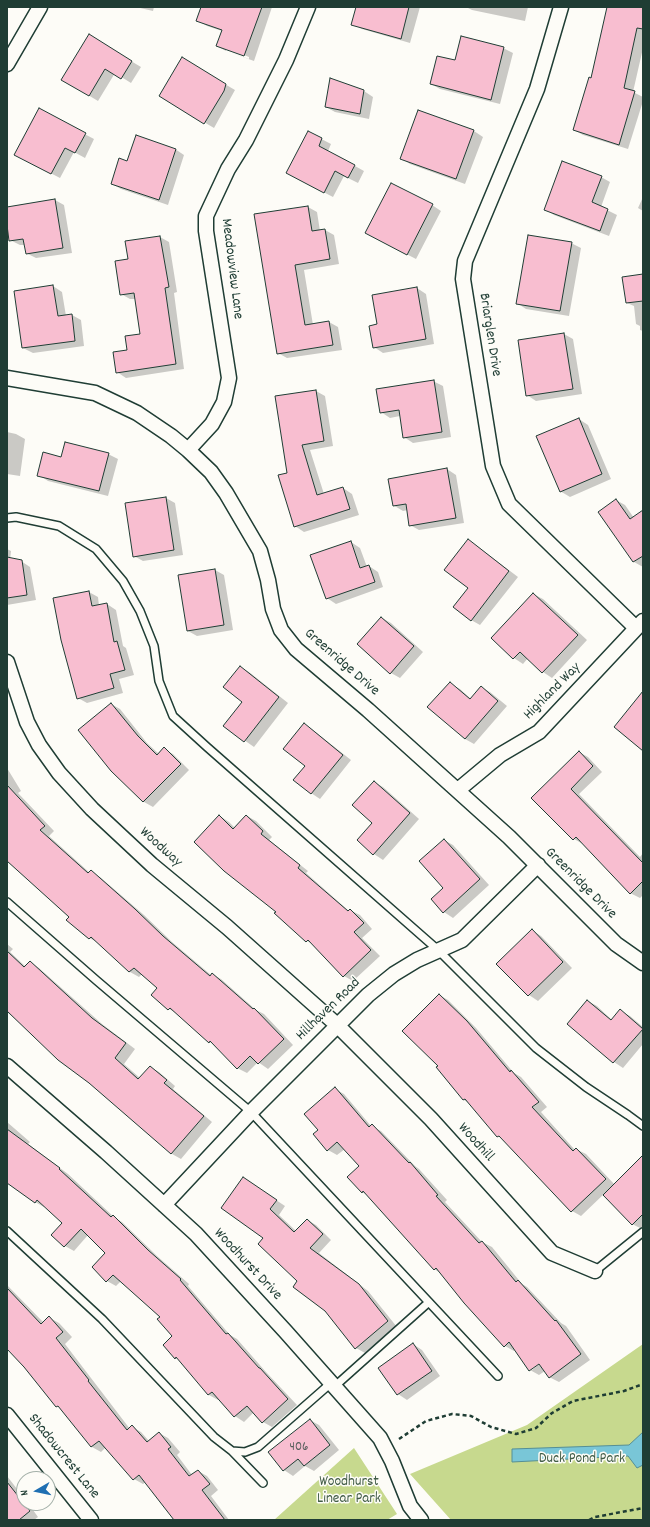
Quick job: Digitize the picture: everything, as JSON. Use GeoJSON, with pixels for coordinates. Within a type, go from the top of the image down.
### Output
{"type":"FeatureCollection","features":[{"type":"Feature","properties":{"kind":"street"},"geometry":{"type":"LineString","coordinates":[[7,64],[40,7]]}},
{"type":"Feature","properties":{"kind":"street","name":"Meadowview Lane"},"geometry":{"type":"LineString","coordinates":[[188,450],[212,424],[224,402],[229,378],[206,231],[206,216],[228,169],[246,140],[286,60],[308,7]]}},
{"type":"Feature","properties":{"kind":"street","name":"Briarglen Drive"},"geometry":{"type":"LineString","coordinates":[[562,7],[537,89],[465,261],[463,279],[493,466],[509,504],[640,625]]}},
{"type":"Feature","properties":{"kind":"street","name":"Greenridge Drive"},"geometry":{"type":"LineString","coordinates":[[7,378],[95,393],[137,413],[171,436],[188,450],[211,472],[226,493],[260,551],[280,630],[296,649],[368,710],[509,836],[616,944],[643,963]]}},
{"type":"Feature","properties":{"kind":"street","name":"Highland Way"},"geometry":{"type":"LineString","coordinates":[[458,790],[500,755],[539,732],[640,625]]}},
{"type":"Feature","properties":{"kind":"street","name":"Woodway"},"geometry":{"type":"LineString","coordinates":[[7,662],[27,722],[39,745],[59,773],[92,809],[152,865],[227,927],[337,1025]]}},
{"type":"Feature","properties":{"kind":"street","name":"Hillhaven Road"},"geometry":{"type":"LineString","coordinates":[[164,1205],[251,1112],[368,995],[394,974],[417,960],[462,940],[538,865]]}},
{"type":"Feature","properties":{"kind":"street","name":"Woodhill"},"geometry":{"type":"LineString","coordinates":[[337,1025],[431,1120],[552,1253],[595,1271]]}},
{"type":"Feature","properties":{"kind":"street","name":"Woodhurst Drive"},"geometry":{"type":"LineString","coordinates":[[7,1066],[106,1152],[196,1234],[286,1332],[380,1438],[392,1461],[410,1506],[422,1520]]}},
{"type":"Feature","properties":{"kind":"street","name":"Shadowcrest Lane"},"geometry":{"type":"LineString","coordinates":[[7,1415],[91,1520]]}},
{"type":"Feature","properties":{"kind":"lane"},"geometry":{"type":"LineString","coordinates":[[7,518],[16,517],[59,526],[96,549],[123,580],[140,611],[154,646],[159,680],[173,716],[207,748],[438,950],[536,1048],[586,1087],[643,1126]]}},
{"type":"Feature","properties":{"kind":"lane"},"geometry":{"type":"LineString","coordinates":[[7,902],[251,1112],[498,1376]]}},
{"type":"Feature","properties":{"kind":"lane"},"geometry":{"type":"LineString","coordinates":[[7,1231],[102,1319],[214,1437],[232,1451],[263,1483]]}},
{"type":"Feature","properties":{"kind":"lane"},"geometry":{"type":"LineString","coordinates":[[595,1271],[643,1232]]}},
{"type":"Feature","properties":{"kind":"lane"},"geometry":{"type":"LineString","coordinates":[[232,1451],[245,1452],[258,1447],[333,1385],[429,1302]]}},
{"type":"Feature","properties":{"kind":"path"},"geometry":{"type":"LineString","coordinates":[[399,1439],[426,1421],[452,1414],[471,1416],[491,1427],[516,1434],[536,1428],[552,1413],[574,1401],[624,1391],[643,1384]]}},
{"type":"Feature","properties":{"kind":"path"},"geometry":{"type":"LineString","coordinates":[[590,1520],[595,1517],[643,1508]]}},
{"type":"Feature","properties":{"kind":"green space","name":"Duck Pond Park"},"geometry":{"type":"Polygon","coordinates":[[[643,1344],[643,1520],[451,1520],[410,1474],[527,1425],[643,1344]]]}},
{"type":"Feature","properties":{"kind":"green space","name":"Woodhurst Linear Park"},"geometry":{"type":"Polygon","coordinates":[[[354,1448],[397,1514],[387,1520],[274,1520],[354,1448]]]}},
{"type":"Feature","properties":{"kind":"water"},"geometry":{"type":"Polygon","coordinates":[[[643,1432],[643,1465],[637,1468],[628,1456],[512,1462],[512,1449],[629,1445],[643,1432]]]}},
{"type":"Feature","properties":{"kind":"building"},"geometry":{"type":"Polygon","coordinates":[[[201,7],[262,7],[244,56],[216,46],[222,30],[196,21],[201,7]]]}},
{"type":"Feature","properties":{"kind":"building"},"geometry":{"type":"Polygon","coordinates":[[[356,7],[409,7],[401,39],[351,25],[356,7]]]}},
{"type":"Feature","properties":{"kind":"building"},"geometry":{"type":"Polygon","coordinates":[[[607,7],[643,7],[643,29],[637,28],[624,88],[635,91],[619,145],[573,130],[589,77],[591,78],[607,7]]]}},
{"type":"Feature","properties":{"kind":"building"},"geometry":{"type":"Polygon","coordinates":[[[89,34],[132,61],[121,79],[105,69],[89,96],[61,80],[89,34]]]}},
{"type":"Feature","properties":{"kind":"building"},"geometry":{"type":"Polygon","coordinates":[[[461,36],[504,47],[491,100],[430,84],[437,56],[455,60],[461,36]]]}},
{"type":"Feature","properties":{"kind":"building"},"geometry":{"type":"Polygon","coordinates":[[[182,57],[226,84],[224,91],[204,124],[159,96],[182,57]]]}},
{"type":"Feature","properties":{"kind":"building"},"geometry":{"type":"Polygon","coordinates":[[[330,78],[364,90],[360,114],[325,107],[330,78]]]}},
{"type":"Feature","properties":{"kind":"building"},"geometry":{"type":"Polygon","coordinates":[[[39,108],[86,133],[75,153],[65,148],[51,174],[14,155],[39,108]]]}},
{"type":"Feature","properties":{"kind":"building"},"geometry":{"type":"Polygon","coordinates":[[[418,110],[474,130],[456,179],[400,159],[418,110]]]}},
{"type":"Feature","properties":{"kind":"building"},"geometry":{"type":"Polygon","coordinates":[[[308,131],[322,138],[319,146],[355,165],[348,178],[335,171],[324,193],[286,173],[308,131]]]}},
{"type":"Feature","properties":{"kind":"building"},"geometry":{"type":"Polygon","coordinates":[[[136,135],[176,149],[159,200],[111,184],[119,158],[127,161],[136,135]]]}},
{"type":"Feature","properties":{"kind":"building"},"geometry":{"type":"Polygon","coordinates":[[[562,161],[602,176],[592,202],[608,209],[600,231],[544,210],[562,161]]]}},
{"type":"Feature","properties":{"kind":"building"},"geometry":{"type":"Polygon","coordinates":[[[391,183],[433,204],[407,255],[365,233],[391,183]]]}},
{"type":"Feature","properties":{"kind":"building"},"geometry":{"type":"Polygon","coordinates":[[[55,199],[63,248],[26,254],[23,239],[9,241],[7,207],[55,199]]]}},
{"type":"Feature","properties":{"kind":"building"},"geometry":{"type":"Polygon","coordinates":[[[308,206],[312,231],[325,229],[330,259],[295,265],[305,325],[329,321],[333,345],[277,354],[254,214],[308,206]]]}},
{"type":"Feature","properties":{"kind":"building"},"geometry":{"type":"Polygon","coordinates":[[[528,235],[572,242],[560,311],[516,304],[528,235]]]}},
{"type":"Feature","properties":{"kind":"building"},"geometry":{"type":"Polygon","coordinates":[[[160,236],[169,287],[165,288],[176,364],[116,373],[113,352],[127,350],[125,336],[140,334],[134,293],[120,295],[115,261],[128,259],[125,241],[160,236]]]}},
{"type":"Feature","properties":{"kind":"building"},"geometry":{"type":"Polygon","coordinates":[[[643,274],[643,301],[626,303],[622,277],[643,274]]]}},
{"type":"Feature","properties":{"kind":"building"},"geometry":{"type":"Polygon","coordinates":[[[53,285],[58,316],[72,314],[75,341],[22,348],[14,291],[53,285]]]}},
{"type":"Feature","properties":{"kind":"building"},"geometry":{"type":"Polygon","coordinates":[[[417,287],[426,339],[373,348],[369,326],[377,324],[372,295],[417,287]]]}},
{"type":"Feature","properties":{"kind":"building"},"geometry":{"type":"Polygon","coordinates":[[[564,333],[573,389],[526,396],[518,340],[564,333]]]}},
{"type":"Feature","properties":{"kind":"building"},"geometry":{"type":"Polygon","coordinates":[[[434,380],[442,432],[403,438],[399,410],[380,413],[376,389],[434,380]]]}},
{"type":"Feature","properties":{"kind":"building"},"geometry":{"type":"Polygon","coordinates":[[[316,390],[324,441],[302,445],[317,495],[343,487],[350,509],[294,527],[278,475],[287,473],[275,396],[316,390]]]}},
{"type":"Feature","properties":{"kind":"building"},"geometry":{"type":"Polygon","coordinates":[[[579,418],[602,474],[560,492],[536,436],[579,418]]]}},
{"type":"Feature","properties":{"kind":"building"},"geometry":{"type":"Polygon","coordinates":[[[65,442],[109,453],[99,491],[37,476],[43,452],[61,457],[65,442]]]}},
{"type":"Feature","properties":{"kind":"building"},"geometry":{"type":"Polygon","coordinates":[[[447,468],[456,518],[409,526],[406,504],[393,506],[388,479],[447,468]]]}},
{"type":"Feature","properties":{"kind":"building"},"geometry":{"type":"Polygon","coordinates":[[[166,497],[174,550],[133,557],[125,503],[166,497]]]}},
{"type":"Feature","properties":{"kind":"building"},"geometry":{"type":"Polygon","coordinates":[[[616,499],[630,519],[643,510],[643,556],[633,562],[598,512],[616,499]]]}},
{"type":"Feature","properties":{"kind":"building"},"geometry":{"type":"Polygon","coordinates":[[[468,539],[509,571],[471,621],[453,607],[468,588],[444,570],[468,539]]]}},
{"type":"Feature","properties":{"kind":"building"},"geometry":{"type":"Polygon","coordinates":[[[351,541],[360,568],[369,565],[375,582],[326,599],[310,555],[351,541]]]}},
{"type":"Feature","properties":{"kind":"building"},"geometry":{"type":"Polygon","coordinates":[[[7,557],[22,560],[27,595],[7,598],[7,557]]]}},
{"type":"Feature","properties":{"kind":"building"},"geometry":{"type":"Polygon","coordinates":[[[215,569],[224,625],[187,631],[178,575],[215,569]]]}},
{"type":"Feature","properties":{"kind":"building"},"geometry":{"type":"Polygon","coordinates":[[[89,591],[92,606],[107,603],[114,642],[117,641],[125,670],[110,674],[114,688],[77,699],[61,640],[53,598],[89,591]]]}},
{"type":"Feature","properties":{"kind":"building"},"geometry":{"type":"Polygon","coordinates":[[[533,593],[578,635],[542,673],[520,652],[513,659],[491,638],[533,593]]]}},
{"type":"Feature","properties":{"kind":"building"},"geometry":{"type":"Polygon","coordinates":[[[381,617],[414,646],[390,674],[357,644],[381,617]]]}},
{"type":"Feature","properties":{"kind":"building"},"geometry":{"type":"Polygon","coordinates":[[[240,666],[279,697],[244,742],[223,726],[242,702],[223,687],[240,666]]]}},
{"type":"Feature","properties":{"kind":"building"},"geometry":{"type":"Polygon","coordinates":[[[450,682],[470,699],[481,686],[498,701],[465,739],[427,707],[450,682]]]}},
{"type":"Feature","properties":{"kind":"building"},"geometry":{"type":"Polygon","coordinates":[[[643,691],[643,751],[614,727],[643,691]]]}},
{"type":"Feature","properties":{"kind":"building"},"geometry":{"type":"Polygon","coordinates":[[[111,703],[138,736],[157,755],[164,747],[181,764],[143,802],[111,771],[78,730],[111,703]]]}},
{"type":"Feature","properties":{"kind":"building"},"geometry":{"type":"Polygon","coordinates":[[[304,723],[343,755],[311,794],[293,780],[305,766],[283,749],[304,723]]]}},
{"type":"Feature","properties":{"kind":"building"},"geometry":{"type":"Polygon","coordinates":[[[579,751],[593,766],[571,789],[643,863],[643,881],[630,894],[576,837],[573,840],[531,798],[579,751]]]}},
{"type":"Feature","properties":{"kind":"building"},"geometry":{"type":"Polygon","coordinates":[[[374,781],[410,813],[373,855],[357,840],[372,823],[352,805],[374,781]]]}},
{"type":"Feature","properties":{"kind":"building"},"geometry":{"type":"Polygon","coordinates":[[[7,785],[45,826],[40,830],[88,873],[91,870],[163,936],[210,976],[212,973],[253,1009],[254,1008],[284,1039],[258,1064],[250,1056],[237,1069],[210,1041],[209,1043],[170,1008],[168,1010],[151,995],[157,988],[134,968],[129,972],[91,937],[89,939],[66,920],[69,917],[7,861],[7,785]]]}},
{"type":"Feature","properties":{"kind":"building"},"geometry":{"type":"Polygon","coordinates":[[[219,815],[233,829],[246,815],[263,831],[261,834],[300,865],[298,868],[348,911],[350,909],[364,923],[354,932],[371,950],[343,977],[308,940],[306,942],[274,913],[276,912],[224,871],[194,842],[219,815]]]}},
{"type":"Feature","properties":{"kind":"building"},"geometry":{"type":"Polygon","coordinates":[[[444,839],[480,879],[443,913],[431,899],[443,888],[419,861],[444,839]]]}},
{"type":"Feature","properties":{"kind":"building"},"geometry":{"type":"Polygon","coordinates":[[[532,929],[563,962],[528,996],[496,964],[532,929]]]}},
{"type":"Feature","properties":{"kind":"building"},"geometry":{"type":"Polygon","coordinates":[[[7,951],[24,967],[30,961],[92,1018],[126,1043],[115,1058],[138,1079],[150,1066],[167,1080],[164,1083],[204,1116],[171,1154],[89,1083],[58,1060],[7,1011],[7,951]]]}},
{"type":"Feature","properties":{"kind":"building"},"geometry":{"type":"Polygon","coordinates":[[[439,994],[467,1021],[510,1072],[511,1070],[539,1102],[532,1107],[573,1151],[576,1148],[606,1179],[571,1212],[499,1136],[497,1137],[465,1099],[463,1100],[436,1067],[438,1066],[402,1031],[439,994]]]}},
{"type":"Feature","properties":{"kind":"building"},"geometry":{"type":"Polygon","coordinates":[[[587,1000],[611,1020],[620,1009],[643,1029],[613,1063],[567,1024],[587,1000]]]}},
{"type":"Feature","properties":{"kind":"building"},"geometry":{"type":"Polygon","coordinates":[[[335,1087],[369,1127],[372,1124],[409,1163],[410,1162],[438,1195],[436,1196],[479,1243],[482,1241],[516,1282],[518,1280],[555,1321],[556,1320],[581,1354],[549,1378],[539,1364],[529,1371],[509,1342],[504,1347],[464,1303],[436,1268],[434,1270],[363,1191],[362,1193],[347,1177],[359,1166],[337,1142],[327,1151],[313,1134],[318,1130],[304,1114],[335,1087]]]}},
{"type":"Feature","properties":{"kind":"building"},"geometry":{"type":"Polygon","coordinates":[[[7,1129],[60,1168],[59,1169],[111,1217],[113,1215],[148,1250],[181,1279],[180,1280],[226,1334],[228,1333],[288,1399],[262,1423],[247,1406],[234,1417],[212,1392],[208,1395],[176,1357],[175,1359],[163,1345],[172,1336],[157,1319],[160,1317],[113,1275],[106,1282],[92,1267],[105,1253],[81,1229],[64,1247],[51,1235],[62,1223],[37,1200],[35,1203],[7,1183],[7,1129]]]}},
{"type":"Feature","properties":{"kind":"building"},"geometry":{"type":"Polygon","coordinates":[[[643,1155],[643,1214],[632,1225],[603,1195],[643,1155]]]}},
{"type":"Feature","properties":{"kind":"building"},"geometry":{"type":"Polygon","coordinates":[[[243,1177],[277,1200],[270,1209],[294,1232],[307,1219],[323,1234],[310,1248],[359,1284],[388,1321],[355,1349],[325,1311],[293,1287],[297,1281],[258,1244],[263,1238],[221,1208],[243,1177]]]}},
{"type":"Feature","properties":{"kind":"building"},"geometry":{"type":"Polygon","coordinates":[[[7,1288],[41,1324],[49,1316],[63,1332],[56,1338],[127,1430],[132,1425],[147,1442],[159,1432],[171,1447],[168,1449],[189,1476],[198,1470],[210,1484],[202,1490],[225,1520],[174,1520],[139,1475],[133,1480],[99,1441],[91,1447],[58,1406],[56,1407],[24,1367],[7,1349],[7,1288]]]}},
{"type":"Feature","properties":{"kind":"building"},"geometry":{"type":"Polygon","coordinates":[[[413,1343],[432,1371],[397,1395],[378,1368],[413,1343]]]}},
{"type":"Feature","properties":{"kind":"building"},"geometry":{"type":"Polygon","coordinates":[[[310,1419],[330,1445],[304,1466],[298,1459],[283,1471],[268,1452],[310,1419]]]}},
{"type":"Feature","properties":{"kind":"building"},"geometry":{"type":"Polygon","coordinates":[[[7,1482],[16,1493],[16,1511],[30,1511],[19,1520],[7,1520],[7,1482]]]}}]}
